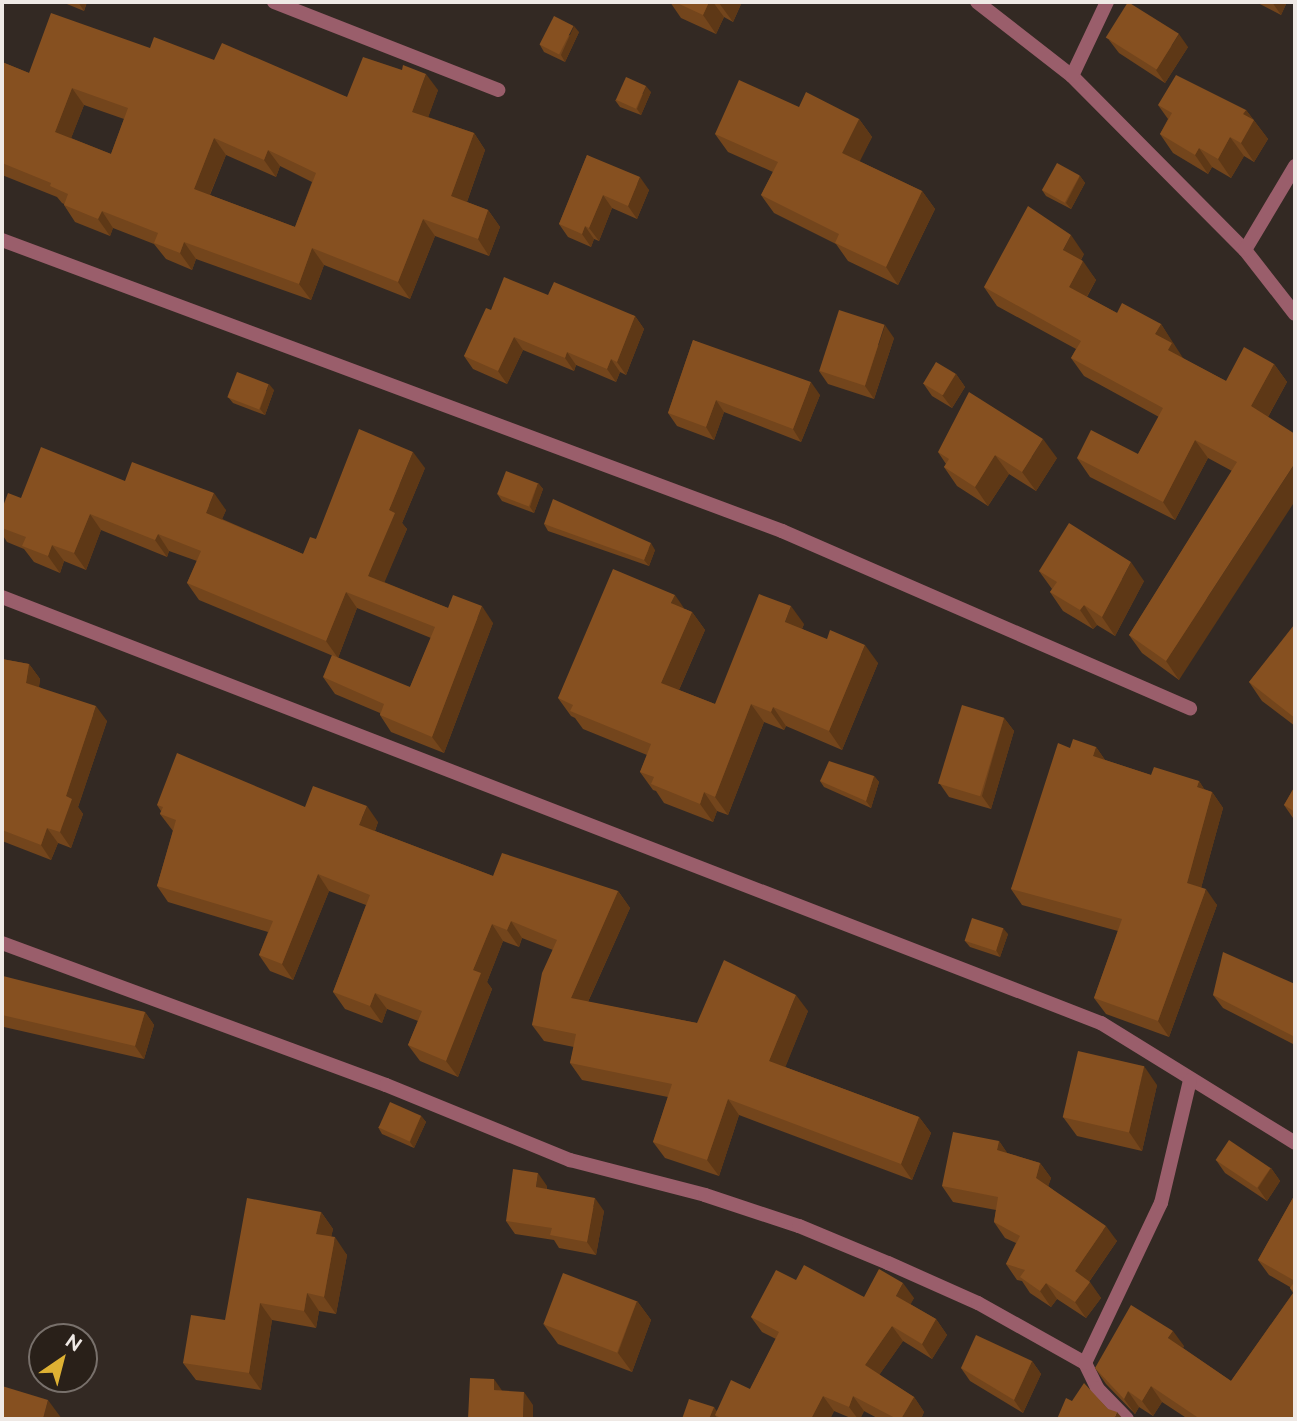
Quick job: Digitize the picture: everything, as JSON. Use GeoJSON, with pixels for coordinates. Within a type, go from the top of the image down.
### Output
{"type":"FeatureCollection","features":[{"type":"Feature","properties":{"kind":"street"},"geometry":{"type":"LineString","coordinates":[[274,2],[498,90]]}},
{"type":"Feature","properties":{"kind":"street"},"geometry":{"type":"LineString","coordinates":[[977,2],[1072,76],[1245,250],[1295,314]]}},
{"type":"Feature","properties":{"kind":"street"},"geometry":{"type":"LineString","coordinates":[[1072,76],[1107,2]]}},
{"type":"Feature","properties":{"kind":"street"},"geometry":{"type":"LineString","coordinates":[[1245,250],[1295,166]]}},
{"type":"Feature","properties":{"kind":"street"},"geometry":{"type":"LineString","coordinates":[[2,240],[782,531],[1190,708]]}},
{"type":"Feature","properties":{"kind":"street"},"geometry":{"type":"LineString","coordinates":[[2,597],[1101,1023],[1295,1143]]}},
{"type":"Feature","properties":{"kind":"street"},"geometry":{"type":"LineString","coordinates":[[2,943],[386,1084],[570,1160],[799,1226],[978,1303],[1085,1363],[1097,1388],[1127,1419]]}},
{"type":"Feature","properties":{"kind":"street"},"geometry":{"type":"LineString","coordinates":[[1085,1363],[1161,1203],[1190,1080]]}},
{"type":"Feature","properties":{"kind":"building"},"geometry":{"type":"Polygon","coordinates":[[[675,2],[709,2],[703,15],[675,2]]]}},
{"type":"Feature","properties":{"kind":"building"},"geometry":{"type":"Polygon","coordinates":[[[1128,2],[1179,34],[1157,69],[1106,38],[1128,2]]]}},
{"type":"Feature","properties":{"kind":"building"},"geometry":{"type":"Polygon","coordinates":[[[51,13],[150,48],[154,37],[214,60],[222,43],[347,97],[363,57],[402,70],[403,65],[426,74],[412,112],[474,133],[451,196],[488,210],[478,239],[423,219],[398,282],[312,248],[299,284],[184,242],[180,253],[154,243],[158,233],[102,211],[98,219],[64,205],[68,194],[50,186],[51,183],[2,163],[2,62],[29,73],[51,13]],[[72,88],[55,132],[111,154],[128,108],[72,88]],[[214,138],[194,189],[295,227],[316,173],[268,150],[264,160],[214,138]]]}},
{"type":"Feature","properties":{"kind":"building"},"geometry":{"type":"Polygon","coordinates":[[[554,16],[574,26],[559,54],[539,45],[554,16]]]}},
{"type":"Feature","properties":{"kind":"building"},"geometry":{"type":"Polygon","coordinates":[[[1176,75],[1246,110],[1243,114],[1254,120],[1241,143],[1230,137],[1218,159],[1199,148],[1195,155],[1160,134],[1172,113],[1158,105],[1176,75]]]}},
{"type":"Feature","properties":{"kind":"building"},"geometry":{"type":"Polygon","coordinates":[[[626,77],[646,86],[636,109],[616,100],[626,77]]]}},
{"type":"Feature","properties":{"kind":"building"},"geometry":{"type":"Polygon","coordinates":[[[739,80],[799,107],[806,92],[859,119],[842,153],[922,191],[886,267],[835,243],[839,234],[761,195],[778,162],[715,134],[739,80]]]}},
{"type":"Feature","properties":{"kind":"building"},"geometry":{"type":"Polygon","coordinates":[[[587,155],[640,177],[628,206],[603,195],[589,228],[585,226],[582,234],[559,224],[587,155]]]}},
{"type":"Feature","properties":{"kind":"building"},"geometry":{"type":"Polygon","coordinates":[[[1057,163],[1080,176],[1065,203],[1042,190],[1057,163]]]}},
{"type":"Feature","properties":{"kind":"building"},"geometry":{"type":"Polygon","coordinates":[[[1028,206],[1071,235],[1063,250],[1083,261],[1069,287],[1117,313],[1122,303],[1161,324],[1155,334],[1172,343],[1168,350],[1226,381],[1244,347],[1274,364],[1251,406],[1295,434],[1295,463],[1166,661],[1129,635],[1237,462],[1195,440],[1163,502],[1077,458],[1091,430],[1138,454],[1163,408],[1071,358],[1081,341],[984,287],[1028,206]]]}},
{"type":"Feature","properties":{"kind":"building"},"geometry":{"type":"Polygon","coordinates":[[[504,277],[548,295],[554,282],[635,316],[617,362],[611,359],[607,369],[567,352],[565,358],[514,337],[498,371],[464,356],[486,308],[491,310],[504,277]]]}},
{"type":"Feature","properties":{"kind":"building"},"geometry":{"type":"Polygon","coordinates":[[[839,310],[885,325],[865,386],[819,371],[839,310]]]}},
{"type":"Feature","properties":{"kind":"building"},"geometry":{"type":"Polygon","coordinates":[[[693,340],[811,382],[793,429],[716,400],[706,427],[668,413],[693,340]]]}},
{"type":"Feature","properties":{"kind":"building"},"geometry":{"type":"Polygon","coordinates":[[[936,362],[956,374],[943,395],[923,383],[936,362]]]}},
{"type":"Feature","properties":{"kind":"building"},"geometry":{"type":"Polygon","coordinates":[[[237,372],[269,384],[259,409],[227,397],[237,372]]]}},
{"type":"Feature","properties":{"kind":"building"},"geometry":{"type":"Polygon","coordinates":[[[969,392],[1043,439],[1022,472],[995,455],[975,487],[944,467],[949,459],[938,452],[969,392]]]}},
{"type":"Feature","properties":{"kind":"building"},"geometry":{"type":"Polygon","coordinates":[[[359,429],[413,452],[389,510],[395,513],[368,576],[448,608],[453,595],[482,606],[432,737],[380,715],[384,704],[323,677],[332,655],[410,687],[435,627],[346,592],[326,641],[187,583],[201,551],[158,534],[155,540],[90,514],[74,553],[52,545],[48,556],[22,546],[26,537],[2,528],[2,509],[8,493],[21,498],[41,447],[125,481],[132,462],[214,493],[206,513],[303,554],[310,537],[316,539],[359,429]]]}},
{"type":"Feature","properties":{"kind":"building"},"geometry":{"type":"Polygon","coordinates":[[[506,471],[538,483],[529,507],[497,494],[506,471]]]}},
{"type":"Feature","properties":{"kind":"building"},"geometry":{"type":"Polygon","coordinates":[[[553,499],[651,543],[644,560],[544,524],[553,499]]]}},
{"type":"Feature","properties":{"kind":"building"},"geometry":{"type":"Polygon","coordinates":[[[1069,523],[1131,562],[1102,617],[1084,605],[1080,610],[1050,592],[1057,582],[1039,571],[1069,523]]]}},
{"type":"Feature","properties":{"kind":"building"},"geometry":{"type":"Polygon","coordinates":[[[613,569],[675,595],[671,603],[692,612],[661,683],[715,704],[759,594],[791,606],[785,622],[827,639],[830,630],[865,645],[829,731],[773,707],[771,712],[751,704],[715,797],[704,792],[700,804],[651,784],[654,777],[640,772],[651,744],[570,711],[573,705],[558,698],[613,569]]]}},
{"type":"Feature","properties":{"kind":"building"},"geometry":{"type":"Polygon","coordinates":[[[1295,626],[1295,718],[1249,682],[1295,626]]]}},
{"type":"Feature","properties":{"kind":"building"},"geometry":{"type":"Polygon","coordinates":[[[2,659],[29,664],[26,683],[96,706],[66,796],[72,799],[60,832],[47,828],[41,845],[2,830],[2,659]]]}},
{"type":"Feature","properties":{"kind":"building"},"geometry":{"type":"Polygon","coordinates":[[[962,705],[1004,718],[980,796],[938,783],[962,705]]]}},
{"type":"Feature","properties":{"kind":"building"},"geometry":{"type":"Polygon","coordinates":[[[1073,739],[1096,747],[1093,756],[1151,775],[1154,767],[1199,781],[1197,787],[1212,792],[1187,883],[1206,889],[1158,1021],[1094,998],[1122,919],[1011,889],[1058,743],[1070,748],[1073,739]]]}},
{"type":"Feature","properties":{"kind":"building"},"geometry":{"type":"Polygon","coordinates":[[[177,753],[305,807],[313,786],[367,806],[359,825],[493,876],[502,853],[618,891],[571,998],[697,1023],[724,960],[796,995],[769,1061],[919,1117],[901,1164],[728,1099],[707,1160],[653,1142],[672,1084],[570,1063],[576,1034],[532,1025],[542,973],[557,940],[511,921],[507,930],[492,924],[473,970],[481,973],[446,1061],[408,1045],[422,1011],[375,993],[370,1006],[333,992],[370,895],[318,874],[282,964],[259,955],[273,921],[157,886],[176,820],[160,814],[163,807],[157,805],[177,753]]]}},
{"type":"Feature","properties":{"kind":"building"},"geometry":{"type":"Polygon","coordinates":[[[829,761],[874,776],[866,801],[820,781],[829,761]]]}},
{"type":"Feature","properties":{"kind":"building"},"geometry":{"type":"Polygon","coordinates":[[[1295,786],[1295,812],[1284,805],[1295,786]]]}},
{"type":"Feature","properties":{"kind":"building"},"geometry":{"type":"Polygon","coordinates":[[[972,918],[1003,928],[996,951],[965,941],[972,918]]]}},
{"type":"Feature","properties":{"kind":"building"},"geometry":{"type":"Polygon","coordinates":[[[1223,952],[1295,984],[1295,1037],[1213,995],[1223,952]]]}},
{"type":"Feature","properties":{"kind":"building"},"geometry":{"type":"Polygon","coordinates":[[[3,976],[145,1012],[135,1046],[2,1015],[3,976]]]}},
{"type":"Feature","properties":{"kind":"building"},"geometry":{"type":"Polygon","coordinates":[[[1078,1051],[1144,1066],[1129,1133],[1063,1117],[1078,1051]]]}},
{"type":"Feature","properties":{"kind":"building"},"geometry":{"type":"Polygon","coordinates":[[[390,1102],[421,1116],[410,1141],[379,1128],[390,1102]]]}},
{"type":"Feature","properties":{"kind":"building"},"geometry":{"type":"Polygon","coordinates":[[[953,1132],[999,1141],[997,1150],[1040,1163],[1036,1178],[1106,1226],[1075,1271],[1090,1282],[1075,1302],[1046,1283],[1040,1291],[1020,1277],[1025,1270],[1006,1264],[1020,1236],[994,1222],[998,1197],[942,1186],[953,1132]]]}},
{"type":"Feature","properties":{"kind":"building"},"geometry":{"type":"Polygon","coordinates":[[[1229,1140],[1270,1168],[1257,1188],[1216,1160],[1229,1140]]]}},
{"type":"Feature","properties":{"kind":"building"},"geometry":{"type":"Polygon","coordinates":[[[513,1169],[538,1173],[536,1187],[595,1198],[587,1242],[550,1235],[552,1228],[506,1221],[513,1169]]]}},
{"type":"Feature","properties":{"kind":"building"},"geometry":{"type":"Polygon","coordinates":[[[1295,1197],[1295,1281],[1258,1260],[1295,1197]]]}},
{"type":"Feature","properties":{"kind":"building"},"geometry":{"type":"Polygon","coordinates":[[[247,1198],[321,1212],[316,1234],[335,1237],[324,1297],[307,1293],[304,1311],[260,1303],[249,1373],[183,1363],[191,1315],[225,1320],[247,1198]]]}},
{"type":"Feature","properties":{"kind":"building"},"geometry":{"type":"Polygon","coordinates":[[[804,1265],[864,1297],[879,1269],[903,1283],[896,1296],[936,1319],[922,1344],[892,1326],[865,1365],[914,1397],[901,1419],[853,1396],[849,1407],[823,1396],[811,1419],[723,1419],[715,1415],[731,1380],[750,1389],[779,1332],[751,1317],[776,1270],[796,1280],[804,1265]]]}},
{"type":"Feature","properties":{"kind":"building"},"geometry":{"type":"Polygon","coordinates":[[[563,1273],[637,1301],[617,1353],[543,1324],[563,1273]]]}},
{"type":"Feature","properties":{"kind":"building"},"geometry":{"type":"Polygon","coordinates":[[[1295,1281],[1295,1419],[1200,1419],[1151,1386],[1142,1401],[1128,1391],[1124,1399],[1095,1368],[1131,1305],[1173,1331],[1168,1338],[1231,1381],[1294,1292],[1290,1288],[1295,1281]]]}},
{"type":"Feature","properties":{"kind":"building"},"geometry":{"type":"Polygon","coordinates":[[[976,1335],[1032,1361],[1014,1400],[961,1368],[976,1335]]]}},
{"type":"Feature","properties":{"kind":"building"},"geometry":{"type":"Polygon","coordinates":[[[470,1378],[494,1379],[494,1390],[524,1392],[523,1419],[468,1419],[470,1378]]]}},
{"type":"Feature","properties":{"kind":"building"},"geometry":{"type":"Polygon","coordinates":[[[1084,1383],[1108,1409],[1117,1412],[1114,1419],[1057,1419],[1066,1398],[1072,1401],[1084,1383]]]}},
{"type":"Feature","properties":{"kind":"building"},"geometry":{"type":"Polygon","coordinates":[[[2,1386],[48,1400],[43,1419],[2,1419],[2,1386]]]}},
{"type":"Feature","properties":{"kind":"building"},"geometry":{"type":"Polygon","coordinates":[[[689,1399],[714,1407],[709,1419],[682,1419],[689,1399]]]}}]}
